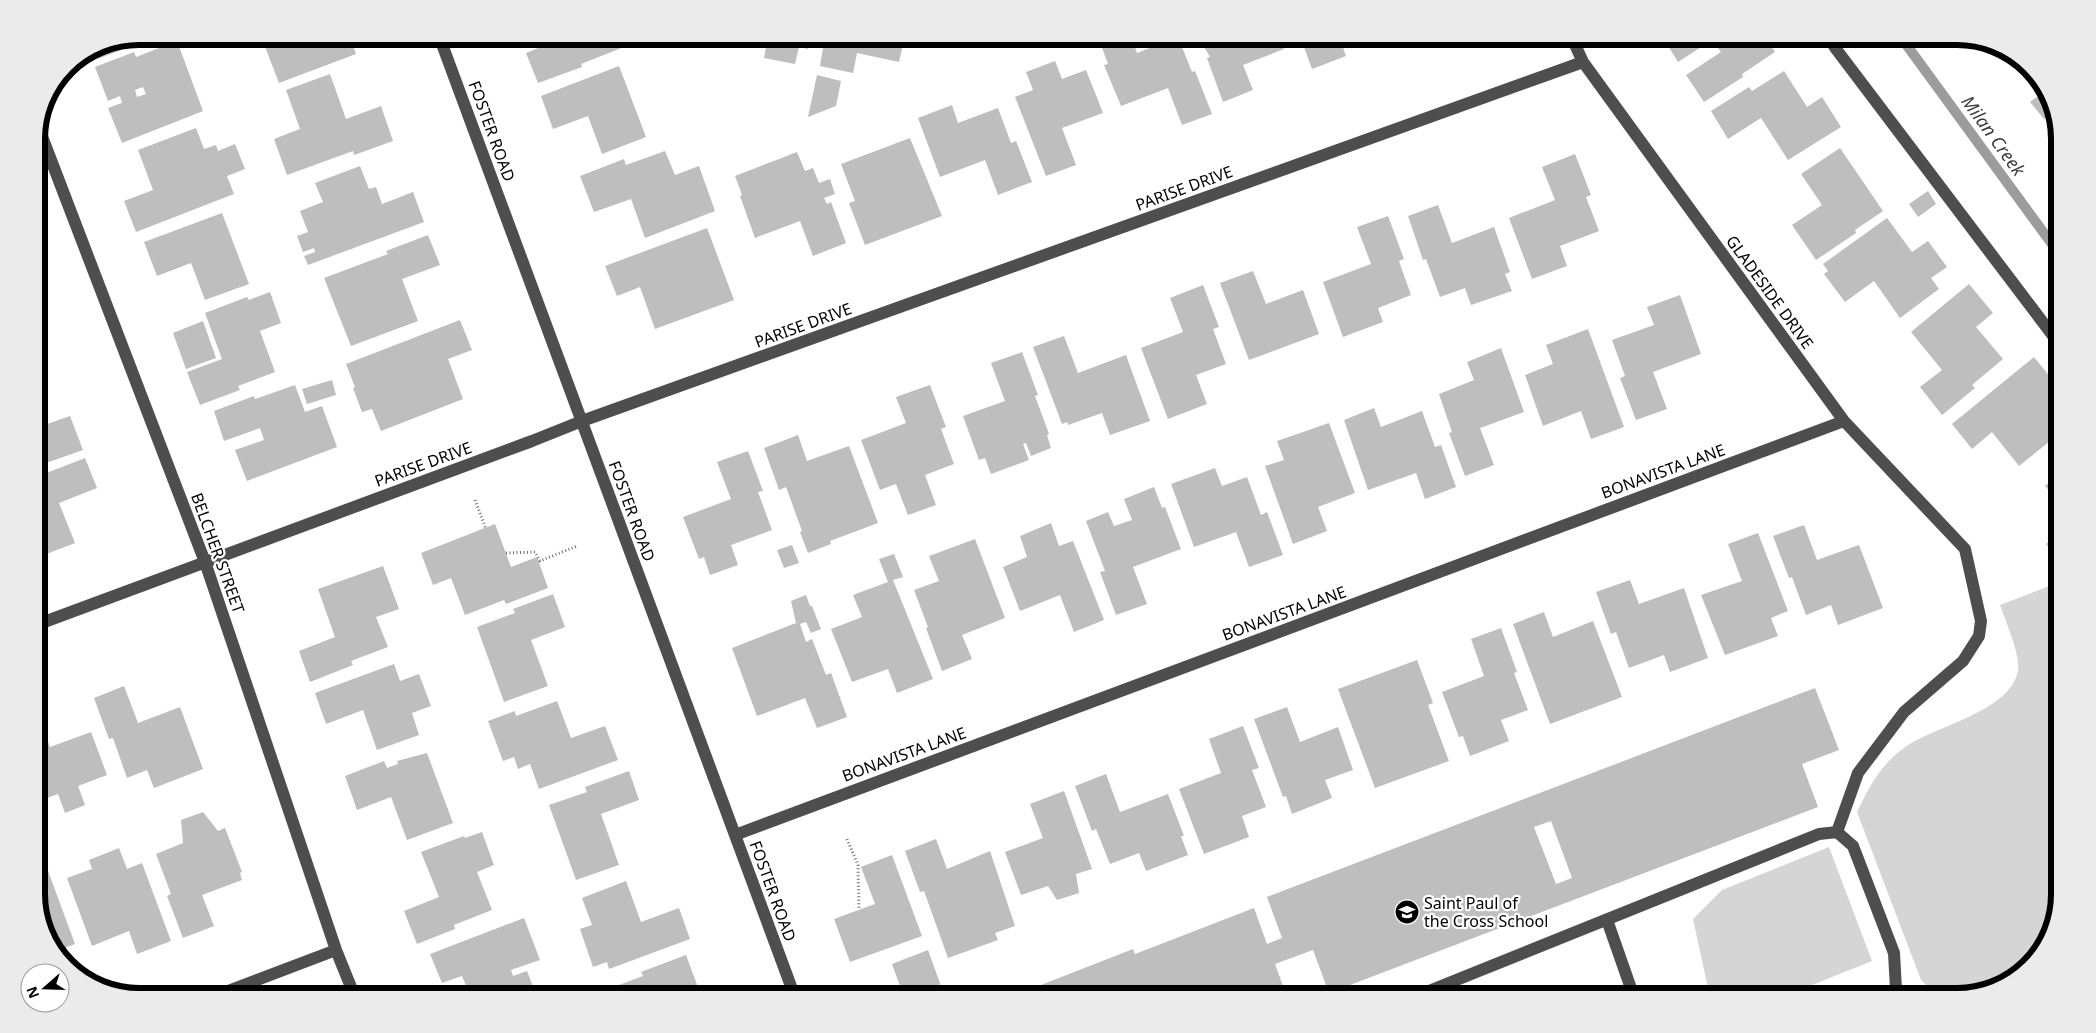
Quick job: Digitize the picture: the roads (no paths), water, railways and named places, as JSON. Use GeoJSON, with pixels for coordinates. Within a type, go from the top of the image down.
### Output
{"type":"FeatureCollection","features":[{"type":"Feature","properties":{"kind":"street","name":"FOSTER ROAD"},"geometry":{"type":"LineString","coordinates":[[442,45],[792,988]]}},
{"type":"Feature","properties":{"kind":"street","name":"GLADESIDE DRIVE"},"geometry":{"type":"LineString","coordinates":[[1575,45],[1583,62],[1844,422],[1965,549],[1981,620],[1979,636],[1962,661],[1904,712],[1858,773],[1838,832]]}},
{"type":"Feature","properties":{"kind":"street"},"geometry":{"type":"LineString","coordinates":[[1834,45],[2051,333]]}},
{"type":"Feature","properties":{"kind":"street","name":"PARISE DRIVE"},"geometry":{"type":"LineString","coordinates":[[45,622],[582,421],[1583,62]]}},
{"type":"Feature","properties":{"kind":"street","name":"BELCHER STREET"},"geometry":{"type":"LineString","coordinates":[[45,144],[205,562],[336,950],[351,988]]}},
{"type":"Feature","properties":{"kind":"street","name":"BONAVISTA LANE"},"geometry":{"type":"LineString","coordinates":[[735,835],[1844,422]]}},
{"type":"Feature","properties":{"kind":"street"},"geometry":{"type":"LineString","coordinates":[[1437,988],[1819,834],[1838,832],[1853,846],[1894,953],[1896,988]]}},
{"type":"Feature","properties":{"kind":"street"},"geometry":{"type":"LineString","coordinates":[[1607,920],[1631,988]]}},
{"type":"Feature","properties":{"kind":"street"},"geometry":{"type":"LineString","coordinates":[[236,988],[336,950]]}},
{"type":"Feature","properties":{"kind":"waterway","name":"Milan Creek"},"geometry":{"type":"LineString","coordinates":[[1907,45],[2051,243]]}},
{"type":"Feature","properties":{"kind":"place","name":"Saint Paul of the Cross School"},"geometry":{"type":"Point","coordinates":[1407,912]}}]}
